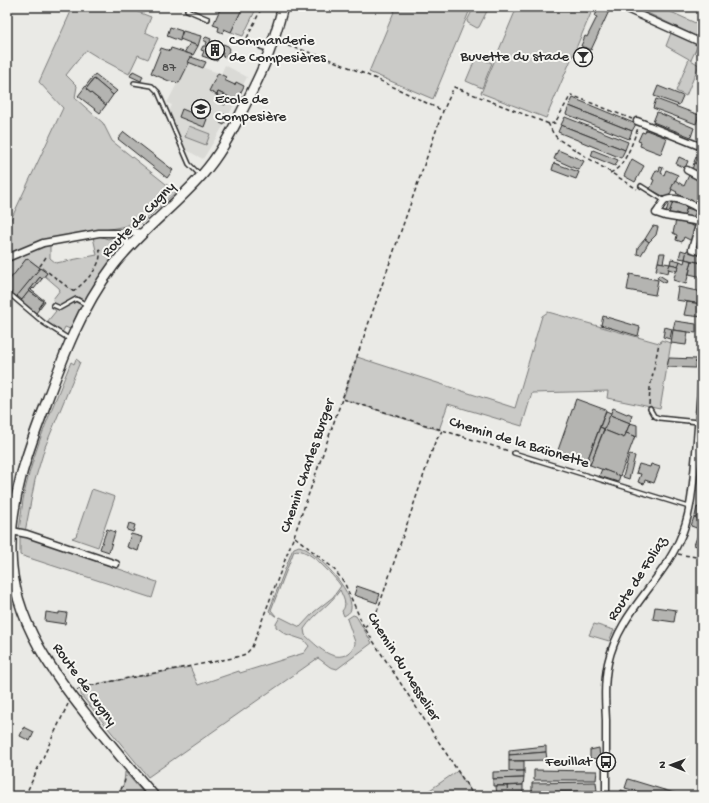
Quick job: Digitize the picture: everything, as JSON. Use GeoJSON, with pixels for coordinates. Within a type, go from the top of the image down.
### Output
{"type":"FeatureCollection","features":[{"type":"Feature","properties":{"kind":"street","name":"Route de Cugny"},"geometry":{"type":"LineString","coordinates":[[154,796],[71,696],[50,666],[33,635],[10,573],[12,531],[16,496],[26,458],[71,340],[88,306],[111,268],[129,247],[201,176],[217,156],[229,137],[261,71],[270,50],[283,7]]}},
{"type":"Feature","properties":{"kind":"street"},"geometry":{"type":"LineString","coordinates":[[622,7],[702,43]]}},
{"type":"Feature","properties":{"kind":"street"},"geometry":{"type":"LineString","coordinates":[[639,122],[702,147]]}},
{"type":"Feature","properties":{"kind":"street"},"geometry":{"type":"LineString","coordinates":[[687,170],[702,178]]}},
{"type":"Feature","properties":{"kind":"street"},"geometry":{"type":"LineString","coordinates":[[700,222],[656,213],[665,201],[673,200],[689,202],[702,211]]}},
{"type":"Feature","properties":{"kind":"street"},"geometry":{"type":"LineString","coordinates":[[702,215],[692,249],[702,252]]}},
{"type":"Feature","properties":{"kind":"street"},"geometry":{"type":"LineString","coordinates":[[7,258],[43,243],[99,233],[121,233],[127,231],[143,233]]}},
{"type":"Feature","properties":{"kind":"street"},"geometry":{"type":"LineString","coordinates":[[121,233],[129,247]]}},
{"type":"Feature","properties":{"kind":"street","name":"Route de Foliaz"},"geometry":{"type":"LineString","coordinates":[[606,796],[605,684],[610,657],[617,636],[629,614],[656,579],[679,541],[690,507],[692,494],[702,377]]}},
{"type":"Feature","properties":{"kind":"street"},"geometry":{"type":"LineString","coordinates":[[12,531],[27,534],[116,564]]}},
{"type":"Feature","properties":{"kind":"lane"},"geometry":{"type":"LineString","coordinates":[[188,7],[187,10],[208,20]]}},
{"type":"Feature","properties":{"kind":"lane"},"geometry":{"type":"LineString","coordinates":[[260,46],[270,50]]}},
{"type":"Feature","properties":{"kind":"lane"},"geometry":{"type":"LineString","coordinates":[[134,83],[152,86],[158,92],[189,164],[201,176]]}},
{"type":"Feature","properties":{"kind":"lane"},"geometry":{"type":"LineString","coordinates":[[642,186],[665,201]]}},
{"type":"Feature","properties":{"kind":"lane"},"geometry":{"type":"LineString","coordinates":[[12,296],[44,322],[71,340]]}},
{"type":"Feature","properties":{"kind":"lane"},"geometry":{"type":"LineString","coordinates":[[53,305],[60,308],[75,300],[79,300],[88,306]]}},
{"type":"Feature","properties":{"kind":"lane"},"geometry":{"type":"LineString","coordinates":[[650,409],[654,416],[659,418],[698,422]]}},
{"type":"Feature","properties":{"kind":"lane","name":"Chemin de la Baïonette"},"geometry":{"type":"LineString","coordinates":[[514,453],[690,507]]}},
{"type":"Feature","properties":{"kind":"path"},"geometry":{"type":"LineString","coordinates":[[247,38],[262,7]]}},
{"type":"Feature","properties":{"kind":"path"},"geometry":{"type":"LineString","coordinates":[[280,44],[317,55],[354,69],[443,111]]}},
{"type":"Feature","properties":{"kind":"path","name":"Chemin Charles Burger"},"geometry":{"type":"LineString","coordinates":[[71,696],[81,687],[233,658],[246,654],[252,647],[294,536],[443,111],[452,90],[454,87],[548,123]]}},
{"type":"Feature","properties":{"kind":"path"},"geometry":{"type":"LineString","coordinates":[[548,123],[553,124],[556,121],[571,95],[639,122],[623,163],[615,171],[610,173]]}},
{"type":"Feature","properties":{"kind":"path"},"geometry":{"type":"LineString","coordinates":[[548,123],[558,139],[584,154],[617,177]]}},
{"type":"Feature","properties":{"kind":"path"},"geometry":{"type":"LineString","coordinates":[[74,292],[93,272],[98,262],[100,251],[99,248]]}},
{"type":"Feature","properties":{"kind":"path"},"geometry":{"type":"LineString","coordinates":[[46,257],[40,266],[74,292],[75,300]]}},
{"type":"Feature","properties":{"kind":"path"},"geometry":{"type":"LineString","coordinates":[[650,409],[649,396],[659,343]]}},
{"type":"Feature","properties":{"kind":"path","name":"Chemin de la Baïonette"},"geometry":{"type":"LineString","coordinates":[[343,399],[514,453]]}},
{"type":"Feature","properties":{"kind":"path"},"geometry":{"type":"LineString","coordinates":[[364,627],[372,621],[378,609],[435,442],[442,431]]}},
{"type":"Feature","properties":{"kind":"path","name":"Chemin du Messelier"},"geometry":{"type":"LineString","coordinates":[[294,536],[337,571],[346,585],[364,627],[474,796]]}},
{"type":"Feature","properties":{"kind":"path"},"geometry":{"type":"LineString","coordinates":[[673,553],[702,558]]}},
{"type":"Feature","properties":{"kind":"path"},"geometry":{"type":"LineString","coordinates":[[25,796],[71,696]]}},
{"type":"Feature","properties":{"kind":"shaded area"},"geometry":{"type":"Polygon","coordinates":[[[73,7],[125,7],[151,17],[145,32],[158,38],[148,59],[138,55],[129,74],[86,50],[66,75],[77,86],[75,98],[103,123],[112,141],[176,192],[142,223],[131,223],[126,226],[39,242],[7,255],[7,228],[63,108],[39,82],[73,7]]]}},
{"type":"Feature","properties":{"kind":"shaded area"},"geometry":{"type":"Polygon","coordinates":[[[238,7],[257,7],[243,36],[231,32],[242,9],[238,7]]]}},
{"type":"Feature","properties":{"kind":"shaded area"},"geometry":{"type":"Polygon","coordinates":[[[396,7],[471,7],[433,99],[369,72],[396,7]]]}},
{"type":"Feature","properties":{"kind":"shaded area"},"geometry":{"type":"Polygon","coordinates":[[[474,7],[489,7],[479,27],[477,28],[467,21],[474,7]]]}},
{"type":"Feature","properties":{"kind":"shaded area"},"geometry":{"type":"Polygon","coordinates":[[[517,7],[576,7],[591,13],[546,118],[481,93],[517,7]]]}},
{"type":"Feature","properties":{"kind":"shaded area"},"geometry":{"type":"Polygon","coordinates":[[[635,7],[660,7],[702,26],[702,39],[635,7]]]}},
{"type":"Feature","properties":{"kind":"shaded area"},"geometry":{"type":"Polygon","coordinates":[[[671,33],[698,45],[691,60],[699,65],[686,96],[676,91],[689,59],[666,46],[671,33]]]}},
{"type":"Feature","properties":{"kind":"shaded area"},"geometry":{"type":"Polygon","coordinates":[[[476,57],[492,63],[482,88],[466,81],[476,57]]]}},
{"type":"Feature","properties":{"kind":"shaded area","name":"Ecole de Compesière"},"geometry":{"type":"Polygon","coordinates":[[[188,62],[221,74],[225,65],[247,77],[224,125],[203,159],[186,150],[169,112],[172,105],[167,103],[188,62]]]}},
{"type":"Feature","properties":{"kind":"shaded area"},"geometry":{"type":"Polygon","coordinates":[[[189,126],[210,134],[206,145],[185,137],[189,126]]]}},
{"type":"Feature","properties":{"kind":"shaded area"},"geometry":{"type":"Polygon","coordinates":[[[99,236],[108,239],[115,238],[122,247],[81,306],[70,329],[65,327],[62,333],[47,322],[56,311],[51,307],[54,303],[53,299],[60,290],[59,288],[45,276],[47,273],[27,258],[12,277],[7,273],[7,261],[27,252],[50,245],[50,258],[56,263],[97,255],[93,237],[99,236]]]}},
{"type":"Feature","properties":{"kind":"shaded area"},"geometry":{"type":"Polygon","coordinates":[[[548,312],[660,344],[661,340],[671,343],[660,409],[607,398],[608,391],[532,393],[522,426],[448,404],[439,430],[343,399],[357,357],[515,408],[542,316],[548,312]]]}},
{"type":"Feature","properties":{"kind":"shaded area"},"geometry":{"type":"Polygon","coordinates":[[[76,359],[80,362],[45,447],[35,480],[25,532],[19,530],[24,495],[34,457],[71,362],[74,364],[76,359]]]}},
{"type":"Feature","properties":{"kind":"shaded area"},"geometry":{"type":"Polygon","coordinates":[[[92,489],[115,497],[98,547],[72,538],[76,536],[92,489]]]}},
{"type":"Feature","properties":{"kind":"shaded area"},"geometry":{"type":"Polygon","coordinates":[[[20,535],[157,582],[152,598],[20,555],[20,535]]]}},
{"type":"Feature","properties":{"kind":"shaded area"},"geometry":{"type":"Polygon","coordinates":[[[299,546],[314,555],[332,572],[346,592],[350,601],[351,609],[344,616],[342,611],[345,604],[340,590],[304,629],[305,635],[325,652],[331,655],[343,656],[352,650],[355,642],[347,619],[353,615],[356,616],[372,643],[337,669],[330,667],[318,658],[148,777],[81,695],[81,687],[190,667],[198,685],[239,671],[240,673],[304,653],[309,646],[304,640],[286,634],[276,627],[276,624],[280,617],[300,627],[314,612],[333,597],[341,586],[319,562],[299,550],[294,551],[271,610],[276,616],[269,611],[292,551],[294,548],[299,546]]]}},
{"type":"Feature","properties":{"kind":"shaded area"},"geometry":{"type":"Polygon","coordinates":[[[594,624],[614,630],[609,641],[589,635],[594,624]]]}},
{"type":"Feature","properties":{"kind":"shaded area"},"geometry":{"type":"Polygon","coordinates":[[[457,771],[474,796],[421,796],[456,772],[457,771]]]}},
{"type":"Feature","properties":{"kind":"shaded area"},"geometry":{"type":"Polygon","coordinates":[[[125,772],[146,796],[118,796],[124,783],[125,772]]]}},
{"type":"Feature","properties":{"kind":"building"},"geometry":{"type":"Polygon","coordinates":[[[221,7],[238,7],[242,9],[231,32],[224,29],[223,33],[218,31],[219,27],[213,25],[221,7]]]}},
{"type":"Feature","properties":{"kind":"building"},"geometry":{"type":"Polygon","coordinates":[[[599,7],[609,11],[591,50],[581,46],[585,36],[587,37],[597,17],[595,16],[599,7]]]}},
{"type":"Feature","properties":{"kind":"building"},"geometry":{"type":"Polygon","coordinates":[[[170,27],[182,31],[180,41],[167,36],[170,27]]]}},
{"type":"Feature","properties":{"kind":"building"},"geometry":{"type":"Polygon","coordinates":[[[183,31],[201,36],[198,46],[180,39],[183,31]]]}},
{"type":"Feature","properties":{"kind":"building","name":"Commanderie de Compesières"},"geometry":{"type":"Polygon","coordinates":[[[206,37],[211,39],[210,42],[222,47],[223,44],[228,46],[230,49],[226,57],[222,56],[223,53],[219,51],[217,53],[219,56],[217,61],[202,56],[204,51],[201,50],[203,46],[206,46],[207,42],[203,40],[206,37]]]}},
{"type":"Feature","properties":{"kind":"building"},"geometry":{"type":"Polygon","coordinates":[[[190,43],[198,46],[193,55],[184,53],[190,43]]]}},
{"type":"Feature","properties":{"kind":"building"},"geometry":{"type":"Polygon","coordinates":[[[161,48],[170,51],[171,48],[193,55],[179,83],[169,81],[151,73],[161,48]]]}},
{"type":"Feature","properties":{"kind":"building"},"geometry":{"type":"Polygon","coordinates":[[[191,57],[206,62],[203,68],[188,62],[191,57]]]}},
{"type":"Feature","properties":{"kind":"building"},"geometry":{"type":"Polygon","coordinates":[[[133,71],[143,76],[141,81],[130,76],[133,71]]]}},
{"type":"Feature","properties":{"kind":"building"},"geometry":{"type":"Polygon","coordinates":[[[218,73],[226,77],[224,80],[235,85],[236,82],[244,86],[235,104],[227,100],[229,97],[218,92],[217,95],[209,91],[218,73]]]}},
{"type":"Feature","properties":{"kind":"building"},"geometry":{"type":"Polygon","coordinates":[[[95,74],[117,91],[113,95],[94,79],[86,89],[106,105],[100,113],[78,96],[95,74]]]}},
{"type":"Feature","properties":{"kind":"building"},"geometry":{"type":"Polygon","coordinates":[[[94,79],[113,95],[106,105],[86,89],[94,79]]]}},
{"type":"Feature","properties":{"kind":"building"},"geometry":{"type":"Polygon","coordinates":[[[658,86],[683,96],[679,105],[654,96],[658,86]]]}},
{"type":"Feature","properties":{"kind":"building"},"geometry":{"type":"Polygon","coordinates":[[[218,92],[229,97],[227,100],[217,95],[218,92]]]}},
{"type":"Feature","properties":{"kind":"building"},"geometry":{"type":"Polygon","coordinates":[[[217,95],[227,100],[225,105],[215,100],[217,95]]]}},
{"type":"Feature","properties":{"kind":"building"},"geometry":{"type":"Polygon","coordinates":[[[573,98],[636,124],[632,131],[569,106],[573,98]]]}},
{"type":"Feature","properties":{"kind":"building"},"geometry":{"type":"Polygon","coordinates":[[[656,99],[699,115],[696,124],[653,108],[656,99]]]}},
{"type":"Feature","properties":{"kind":"building"},"geometry":{"type":"Polygon","coordinates":[[[195,105],[200,108],[198,113],[192,110],[195,105]]]}},
{"type":"Feature","properties":{"kind":"building"},"geometry":{"type":"Polygon","coordinates":[[[569,106],[632,131],[629,139],[566,114],[569,106]]]}},
{"type":"Feature","properties":{"kind":"building"},"geometry":{"type":"Polygon","coordinates":[[[182,109],[207,119],[204,127],[179,117],[182,109]]]}},
{"type":"Feature","properties":{"kind":"building"},"geometry":{"type":"Polygon","coordinates":[[[657,112],[694,128],[691,137],[653,122],[657,112]]]}},
{"type":"Feature","properties":{"kind":"building"},"geometry":{"type":"Polygon","coordinates":[[[224,114],[228,116],[224,125],[220,123],[224,114]]]}},
{"type":"Feature","properties":{"kind":"building"},"geometry":{"type":"Polygon","coordinates":[[[565,117],[628,142],[625,150],[561,125],[565,117]]]}},
{"type":"Feature","properties":{"kind":"building"},"geometry":{"type":"Polygon","coordinates":[[[561,125],[625,150],[621,158],[558,132],[561,125]]]}},
{"type":"Feature","properties":{"kind":"building"},"geometry":{"type":"Polygon","coordinates":[[[646,130],[667,138],[661,154],[640,146],[641,142],[638,141],[642,132],[645,133],[646,130]]]}},
{"type":"Feature","properties":{"kind":"building"},"geometry":{"type":"Polygon","coordinates":[[[124,132],[173,170],[167,178],[118,139],[124,132]]]}},
{"type":"Feature","properties":{"kind":"building"},"geometry":{"type":"Polygon","coordinates":[[[558,150],[584,161],[579,170],[554,159],[558,150]]]}},
{"type":"Feature","properties":{"kind":"building"},"geometry":{"type":"Polygon","coordinates":[[[593,150],[618,160],[615,166],[591,156],[593,150]]]}},
{"type":"Feature","properties":{"kind":"building"},"geometry":{"type":"Polygon","coordinates":[[[679,157],[688,161],[685,168],[676,164],[679,157]]]}},
{"type":"Feature","properties":{"kind":"building"},"geometry":{"type":"Polygon","coordinates":[[[696,157],[702,159],[698,172],[692,170],[694,163],[696,164],[696,162],[694,162],[696,157]]]}},
{"type":"Feature","properties":{"kind":"building"},"geometry":{"type":"Polygon","coordinates":[[[632,159],[644,166],[635,182],[624,176],[632,159]]]}},
{"type":"Feature","properties":{"kind":"building"},"geometry":{"type":"Polygon","coordinates":[[[554,163],[579,172],[576,179],[552,170],[554,163]]]}},
{"type":"Feature","properties":{"kind":"building"},"geometry":{"type":"Polygon","coordinates":[[[660,167],[663,168],[661,173],[664,175],[666,170],[678,175],[668,199],[650,189],[656,170],[659,172],[660,167]]]}},
{"type":"Feature","properties":{"kind":"building"},"geometry":{"type":"Polygon","coordinates":[[[689,175],[702,181],[702,194],[697,204],[671,189],[675,180],[684,186],[689,175]]]}},
{"type":"Feature","properties":{"kind":"building"},"geometry":{"type":"Polygon","coordinates":[[[669,202],[673,203],[669,213],[666,212],[669,202]]]}},
{"type":"Feature","properties":{"kind":"building"},"geometry":{"type":"Polygon","coordinates":[[[673,202],[687,207],[684,216],[676,213],[675,215],[669,213],[673,202]]]}},
{"type":"Feature","properties":{"kind":"building"},"geometry":{"type":"Polygon","coordinates":[[[687,208],[696,211],[694,216],[684,216],[687,208]]]}},
{"type":"Feature","properties":{"kind":"building"},"geometry":{"type":"Polygon","coordinates":[[[676,220],[696,227],[692,241],[684,237],[682,242],[676,240],[677,235],[673,233],[676,220]]]}},
{"type":"Feature","properties":{"kind":"building"},"geometry":{"type":"Polygon","coordinates":[[[653,226],[658,227],[656,235],[649,242],[645,239],[653,226]]]}},
{"type":"Feature","properties":{"kind":"building"},"geometry":{"type":"Polygon","coordinates":[[[701,228],[702,245],[701,250],[695,248],[701,228]]]}},
{"type":"Feature","properties":{"kind":"building"},"geometry":{"type":"Polygon","coordinates":[[[645,239],[649,242],[641,255],[637,254],[638,247],[645,239]]]}},
{"type":"Feature","properties":{"kind":"building"},"geometry":{"type":"Polygon","coordinates":[[[681,250],[687,252],[685,259],[679,258],[681,250]]]}},
{"type":"Feature","properties":{"kind":"building"},"geometry":{"type":"Polygon","coordinates":[[[687,250],[702,254],[702,263],[685,259],[687,250]]]}},
{"type":"Feature","properties":{"kind":"building"},"geometry":{"type":"Polygon","coordinates":[[[660,253],[665,253],[663,263],[658,262],[660,253]]]}},
{"type":"Feature","properties":{"kind":"building"},"geometry":{"type":"Polygon","coordinates":[[[27,258],[40,268],[17,297],[7,290],[7,283],[27,258]]]}},
{"type":"Feature","properties":{"kind":"building"},"geometry":{"type":"Polygon","coordinates":[[[671,259],[680,261],[679,266],[670,264],[671,259]]]}},
{"type":"Feature","properties":{"kind":"building"},"geometry":{"type":"Polygon","coordinates":[[[685,259],[692,261],[686,284],[673,280],[680,261],[684,263],[685,259]]]}},
{"type":"Feature","properties":{"kind":"building"},"geometry":{"type":"Polygon","coordinates":[[[692,261],[702,263],[702,277],[689,274],[692,261]]]}},
{"type":"Feature","properties":{"kind":"building"},"geometry":{"type":"Polygon","coordinates":[[[658,262],[670,264],[668,273],[656,270],[658,262]]]}},
{"type":"Feature","properties":{"kind":"building"},"geometry":{"type":"Polygon","coordinates":[[[670,264],[679,266],[677,271],[668,269],[670,264]]]}},
{"type":"Feature","properties":{"kind":"building"},"geometry":{"type":"Polygon","coordinates":[[[40,268],[47,273],[42,279],[40,277],[22,300],[17,296],[40,268]]]}},
{"type":"Feature","properties":{"kind":"building"},"geometry":{"type":"Polygon","coordinates":[[[630,274],[658,280],[655,295],[627,290],[630,274]]]}},
{"type":"Feature","properties":{"kind":"building"},"geometry":{"type":"Polygon","coordinates":[[[659,275],[667,280],[665,283],[657,278],[659,275]]]}},
{"type":"Feature","properties":{"kind":"building"},"geometry":{"type":"Polygon","coordinates":[[[40,277],[42,279],[34,289],[33,288],[31,290],[45,301],[39,309],[38,308],[43,301],[29,291],[40,277]]]}},
{"type":"Feature","properties":{"kind":"building"},"geometry":{"type":"Polygon","coordinates":[[[678,287],[702,292],[702,304],[676,300],[678,287]]]}},
{"type":"Feature","properties":{"kind":"building"},"geometry":{"type":"Polygon","coordinates":[[[29,291],[43,301],[36,313],[21,301],[29,291]]]}},
{"type":"Feature","properties":{"kind":"building"},"geometry":{"type":"Polygon","coordinates":[[[687,302],[702,304],[702,317],[684,315],[687,302]]]}},
{"type":"Feature","properties":{"kind":"building"},"geometry":{"type":"Polygon","coordinates":[[[603,316],[640,327],[638,336],[601,325],[603,316]]]}},
{"type":"Feature","properties":{"kind":"building"},"geometry":{"type":"Polygon","coordinates":[[[675,321],[696,324],[696,333],[673,330],[675,321]]]}},
{"type":"Feature","properties":{"kind":"building"},"geometry":{"type":"Polygon","coordinates":[[[665,327],[672,329],[670,339],[663,337],[665,327]]]}},
{"type":"Feature","properties":{"kind":"building"},"geometry":{"type":"Polygon","coordinates":[[[673,330],[688,332],[686,345],[671,343],[673,330]]]}},
{"type":"Feature","properties":{"kind":"building"},"geometry":{"type":"Polygon","coordinates":[[[669,358],[696,359],[695,368],[667,367],[669,358]]]}},
{"type":"Feature","properties":{"kind":"building"},"geometry":{"type":"Polygon","coordinates":[[[576,399],[606,410],[586,464],[557,453],[576,399]]]}},
{"type":"Feature","properties":{"kind":"building"},"geometry":{"type":"Polygon","coordinates":[[[613,408],[632,415],[630,423],[610,415],[613,408]]]}},
{"type":"Feature","properties":{"kind":"building"},"geometry":{"type":"Polygon","coordinates":[[[606,411],[611,413],[605,429],[600,427],[606,411]]]}},
{"type":"Feature","properties":{"kind":"building"},"geometry":{"type":"Polygon","coordinates":[[[610,415],[630,423],[624,438],[604,430],[610,415]]]}},
{"type":"Feature","properties":{"kind":"building"},"geometry":{"type":"Polygon","coordinates":[[[630,423],[637,425],[637,437],[626,433],[630,423]]]}},
{"type":"Feature","properties":{"kind":"building"},"geometry":{"type":"Polygon","coordinates":[[[600,427],[604,429],[590,465],[586,464],[600,427]]]}},
{"type":"Feature","properties":{"kind":"building"},"geometry":{"type":"Polygon","coordinates":[[[604,430],[624,438],[626,433],[635,436],[620,476],[590,465],[604,430]]]}},
{"type":"Feature","properties":{"kind":"building"},"geometry":{"type":"Polygon","coordinates":[[[629,455],[635,456],[629,479],[623,477],[629,455]]]}},
{"type":"Feature","properties":{"kind":"building"},"geometry":{"type":"Polygon","coordinates":[[[639,464],[650,467],[651,464],[660,467],[654,483],[645,480],[644,484],[638,482],[641,474],[636,473],[639,464]]]}},
{"type":"Feature","properties":{"kind":"building"},"geometry":{"type":"Polygon","coordinates":[[[602,469],[620,476],[618,482],[599,476],[602,469]]]}},
{"type":"Feature","properties":{"kind":"building"},"geometry":{"type":"Polygon","coordinates":[[[697,507],[702,509],[702,518],[695,516],[697,507]]]}},
{"type":"Feature","properties":{"kind":"building"},"geometry":{"type":"Polygon","coordinates":[[[694,517],[702,520],[702,530],[691,526],[694,517]]]}},
{"type":"Feature","properties":{"kind":"building"},"geometry":{"type":"Polygon","coordinates":[[[129,523],[135,525],[133,532],[127,530],[129,523]]]}},
{"type":"Feature","properties":{"kind":"building"},"geometry":{"type":"Polygon","coordinates":[[[107,529],[115,532],[109,552],[100,549],[107,529]]]}},
{"type":"Feature","properties":{"kind":"building"},"geometry":{"type":"Polygon","coordinates":[[[699,532],[702,533],[702,548],[694,545],[699,532]]]}},
{"type":"Feature","properties":{"kind":"building"},"geometry":{"type":"Polygon","coordinates":[[[131,534],[142,537],[138,551],[127,547],[131,534]]]}},
{"type":"Feature","properties":{"kind":"building"},"geometry":{"type":"Polygon","coordinates":[[[357,586],[380,594],[377,603],[354,595],[357,586]]]}},
{"type":"Feature","properties":{"kind":"building"},"geometry":{"type":"Polygon","coordinates":[[[655,607],[676,610],[674,622],[653,619],[655,607]]]}},
{"type":"Feature","properties":{"kind":"building"},"geometry":{"type":"Polygon","coordinates":[[[46,612],[59,614],[59,612],[67,613],[65,624],[45,621],[46,612]]]}},
{"type":"Feature","properties":{"kind":"building"},"geometry":{"type":"Polygon","coordinates":[[[24,727],[34,732],[30,741],[20,736],[24,727]]]}},
{"type":"Feature","properties":{"kind":"building"},"geometry":{"type":"Polygon","coordinates":[[[546,746],[546,752],[509,755],[509,750],[546,746]]]}},
{"type":"Feature","properties":{"kind":"building"},"geometry":{"type":"Polygon","coordinates":[[[599,748],[600,758],[590,759],[590,750],[599,748]]]}},
{"type":"Feature","properties":{"kind":"building"},"geometry":{"type":"Polygon","coordinates":[[[546,752],[547,760],[509,761],[509,755],[546,752]]]}},
{"type":"Feature","properties":{"kind":"building"},"geometry":{"type":"Polygon","coordinates":[[[509,761],[524,761],[524,771],[509,771],[509,761]]]}},
{"type":"Feature","properties":{"kind":"building"},"geometry":{"type":"Polygon","coordinates":[[[534,770],[597,771],[596,780],[534,780],[534,770]]]}},
{"type":"Feature","properties":{"kind":"building"},"geometry":{"type":"Polygon","coordinates":[[[524,771],[524,778],[493,779],[493,772],[524,771]]]}},
{"type":"Feature","properties":{"kind":"building"},"geometry":{"type":"Polygon","coordinates":[[[524,778],[523,785],[493,786],[493,779],[524,778]]]}},
{"type":"Feature","properties":{"kind":"building"},"geometry":{"type":"Polygon","coordinates":[[[628,779],[684,796],[653,796],[625,788],[628,779]]]}},
{"type":"Feature","properties":{"kind":"building"},"geometry":{"type":"Polygon","coordinates":[[[596,782],[597,791],[532,792],[532,783],[596,782]]]}},
{"type":"Feature","properties":{"kind":"building"},"geometry":{"type":"Polygon","coordinates":[[[523,785],[523,792],[507,793],[507,786],[523,785]]]}},
{"type":"Feature","properties":{"kind":"building"},"geometry":{"type":"Polygon","coordinates":[[[496,786],[507,786],[508,796],[497,796],[496,786]]]}},
{"type":"Feature","properties":{"kind":"building"},"geometry":{"type":"Polygon","coordinates":[[[621,790],[643,796],[619,796],[621,790]]]}},
{"type":"Feature","properties":{"kind":"building"},"geometry":{"type":"Polygon","coordinates":[[[596,794],[596,796],[532,796],[532,795],[596,794]]]}},
{"type":"Feature","properties":{"kind":"place","name":"Commanderie de Compesières"},"geometry":{"type":"Point","coordinates":[215,50]}},
{"type":"Feature","properties":{"kind":"place","name":"Buvette du stade"},"geometry":{"type":"Point","coordinates":[583,57]}},
{"type":"Feature","properties":{"kind":"place","name":"Ecole de Compesière"},"geometry":{"type":"Point","coordinates":[201,109]}},
{"type":"Feature","properties":{"kind":"place","name":"Feuillat"},"geometry":{"type":"Point","coordinates":[606,762]}}]}
